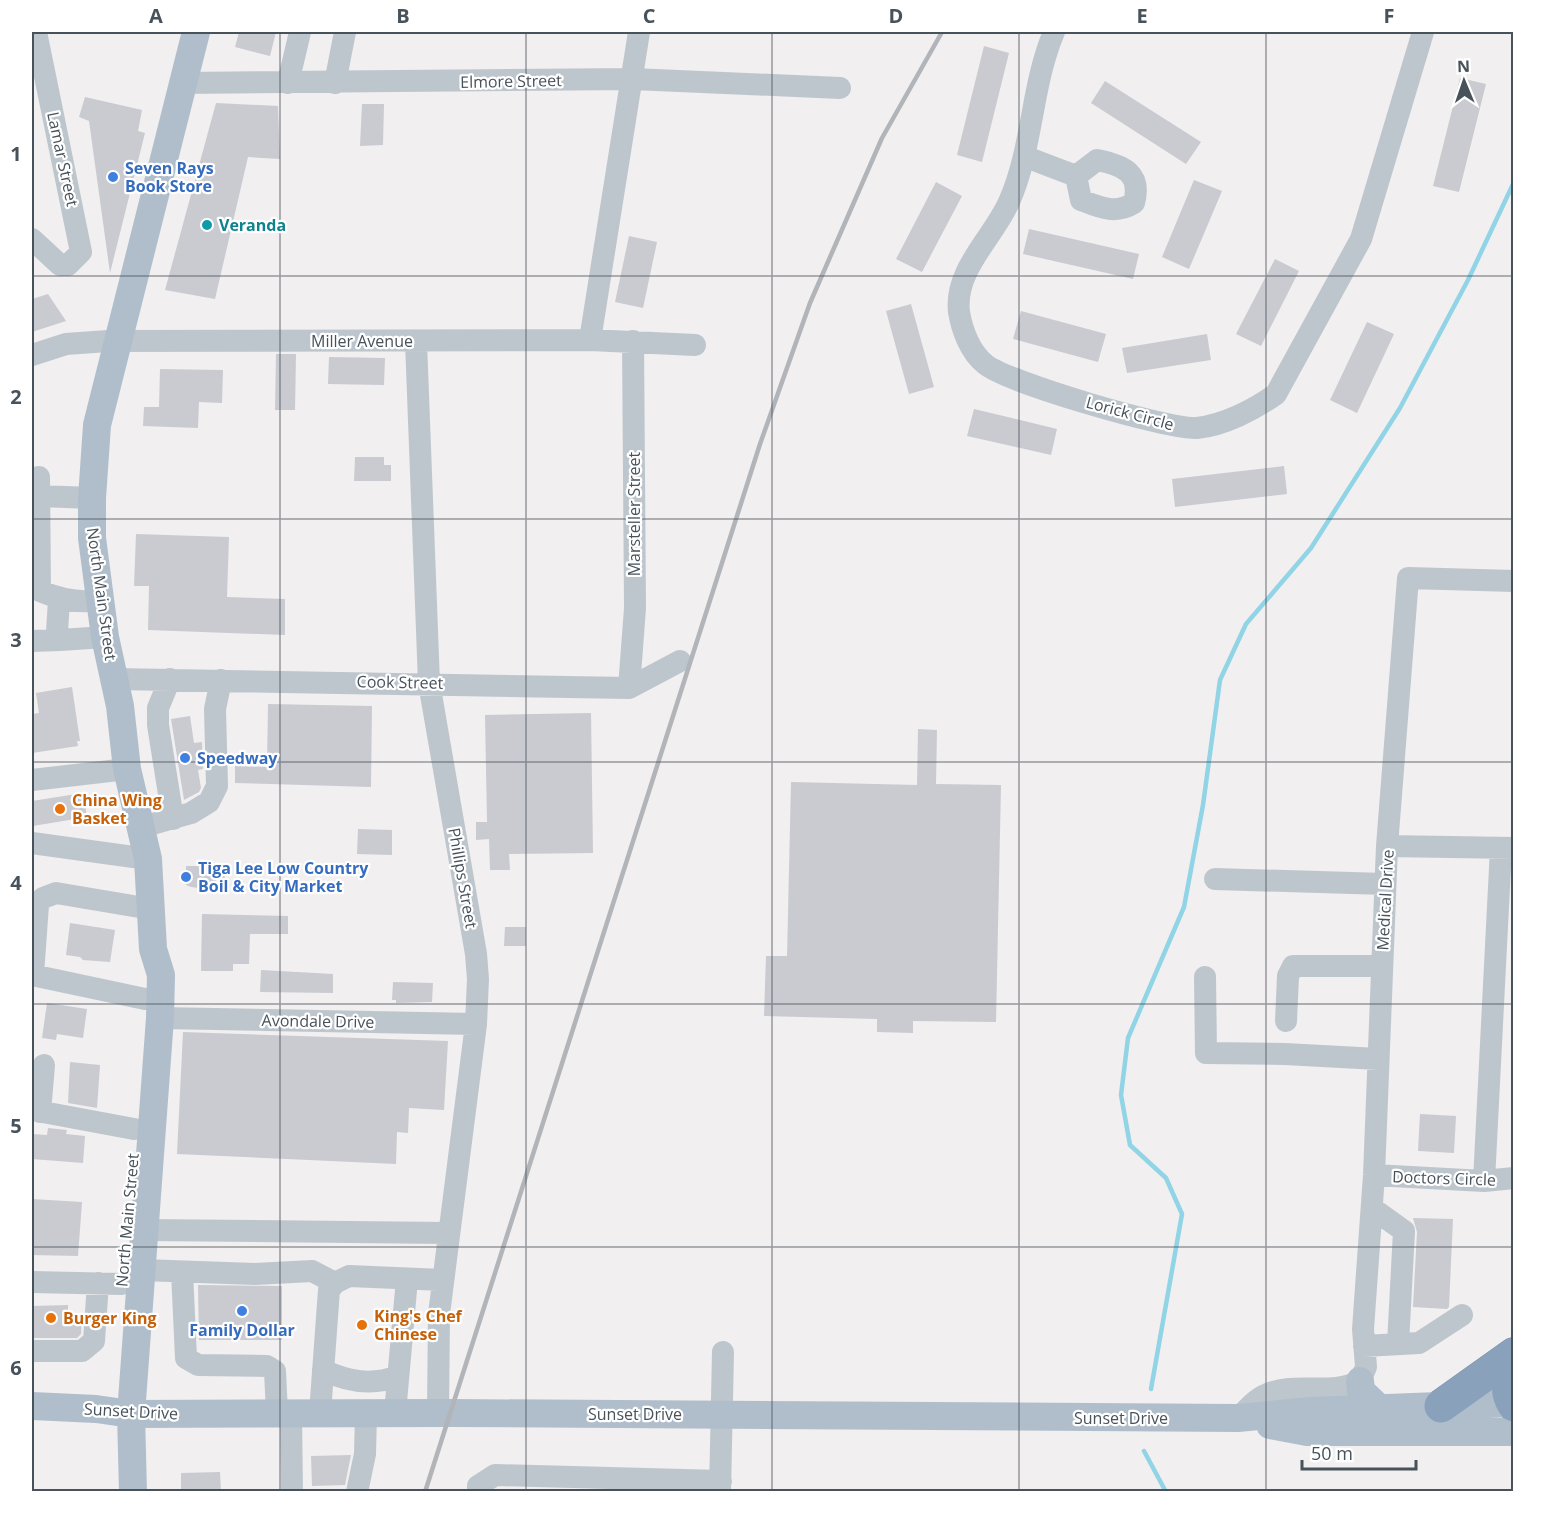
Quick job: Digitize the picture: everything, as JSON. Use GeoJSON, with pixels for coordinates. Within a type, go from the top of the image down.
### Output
{"type":"FeatureCollection","features":[{"type":"Feature","properties":{"kind":"highway"},"geometry":{"type":"LineString","coordinates":[[1441,1406],[1514,1354]]}},
{"type":"Feature","properties":{"kind":"main road","name":"North Main Street"},"geometry":{"type":"LineString","coordinates":[[120,1279],[145,1230],[152,1008],[146,971],[153,949],[152,909],[148,859],[127,769],[120,706],[105,637],[92,538],[92,498],[97,425],[196,32]]}},
{"type":"Feature","properties":{"kind":"main road","name":"North Main Street"},"geometry":{"type":"LineString","coordinates":[[115,1491],[113,1478],[124,1413],[115,1371],[120,1279],[134,1129],[152,1008]]}},
{"type":"Feature","properties":{"kind":"main road"},"geometry":{"type":"LineString","coordinates":[[1360,1381],[1361,1391],[1379,1408]]}},
{"type":"Feature","properties":{"kind":"main road","name":"Sunset Drive"},"geometry":{"type":"LineString","coordinates":[[32,1406],[124,1413],[1238,1419],[1379,1408],[1513,1403]]}},
{"type":"Feature","properties":{"kind":"main road","name":"Sunset Drive"},"geometry":{"type":"LineString","coordinates":[[1238,1419],[1307,1432],[1513,1403]]}},
{"type":"Feature","properties":{"kind":"main road"},"geometry":{"type":"LineString","coordinates":[[124,1413],[133,1491]]}},
{"type":"Feature","properties":{"kind":"street","name":"Lamar Street"},"geometry":{"type":"LineString","coordinates":[[36,32],[81,242],[81,252],[68,265],[60,265],[39,249]]}},
{"type":"Feature","properties":{"kind":"street"},"geometry":{"type":"LineString","coordinates":[[288,83],[300,32]]}},
{"type":"Feature","properties":{"kind":"street"},"geometry":{"type":"LineString","coordinates":[[335,82],[345,32]]}},
{"type":"Feature","properties":{"kind":"street"},"geometry":{"type":"LineString","coordinates":[[590,340],[639,32]]}},
{"type":"Feature","properties":{"kind":"street","name":"Lorick Circle"},"geometry":{"type":"LineString","coordinates":[[1054,32],[1047,48],[1032,111],[1026,157],[1008,204],[961,284],[959,311],[967,340],[985,364],[1013,379],[1167,425],[1197,428],[1226,420],[1257,407],[1276,394],[1361,239],[1423,32]]}},
{"type":"Feature","properties":{"kind":"street","name":"Elmore Street"},"geometry":{"type":"LineString","coordinates":[[182,82],[633,79],[840,88]]}},
{"type":"Feature","properties":{"kind":"street"},"geometry":{"type":"LineString","coordinates":[[1026,157],[1076,176]]}},
{"type":"Feature","properties":{"kind":"street","name":"Miller Avenue"},"geometry":{"type":"LineString","coordinates":[[32,355],[66,344],[120,341],[590,340],[695,345]]}},
{"type":"Feature","properties":{"kind":"street","name":"Marsteller Street"},"geometry":{"type":"LineString","coordinates":[[628,688],[635,608],[633,341]]}},
{"type":"Feature","properties":{"kind":"street","name":"Phillips Street"},"geometry":{"type":"LineString","coordinates":[[416,342],[429,683],[476,954],[478,979],[476,1023],[439,1314],[438,1413]]}},
{"type":"Feature","properties":{"kind":"street"},"geometry":{"type":"LineString","coordinates":[[92,498],[39,486],[40,591],[59,599],[90,602],[100,600]]}},
{"type":"Feature","properties":{"kind":"street","name":"Medical Drive"},"geometry":{"type":"LineString","coordinates":[[1360,1381],[1366,1366],[1364,1338],[1374,1175],[1387,846],[1408,578],[1514,581]]}},
{"type":"Feature","properties":{"kind":"street"},"geometry":{"type":"LineString","coordinates":[[59,599],[57,632],[60,640]]}},
{"type":"Feature","properties":{"kind":"street"},"geometry":{"type":"LineString","coordinates":[[32,641],[105,637]]}},
{"type":"Feature","properties":{"kind":"street","name":"Cook Street"},"geometry":{"type":"LineString","coordinates":[[114,679],[628,688],[680,661]]}},
{"type":"Feature","properties":{"kind":"street"},"geometry":{"type":"LineString","coordinates":[[170,679],[158,708],[158,724],[173,819]]}},
{"type":"Feature","properties":{"kind":"street"},"geometry":{"type":"LineString","coordinates":[[142,827],[173,819],[209,802],[217,786],[216,709],[221,680]]}},
{"type":"Feature","properties":{"kind":"street"},"geometry":{"type":"LineString","coordinates":[[120,706],[158,708]]}},
{"type":"Feature","properties":{"kind":"street"},"geometry":{"type":"LineString","coordinates":[[32,780],[127,769]]}},
{"type":"Feature","properties":{"kind":"street"},"geometry":{"type":"LineString","coordinates":[[32,843],[148,859]]}},
{"type":"Feature","properties":{"kind":"street"},"geometry":{"type":"LineString","coordinates":[[1387,846],[1507,848],[1484,1181]]}},
{"type":"Feature","properties":{"kind":"street"},"geometry":{"type":"LineString","coordinates":[[1215,879],[1385,884]]}},
{"type":"Feature","properties":{"kind":"street"},"geometry":{"type":"LineString","coordinates":[[32,975],[38,904],[43,898],[56,893],[152,909]]}},
{"type":"Feature","properties":{"kind":"street"},"geometry":{"type":"LineString","coordinates":[[1285,1036],[1290,969],[1299,964],[1382,966]]}},
{"type":"Feature","properties":{"kind":"street","name":"Avondale Drive"},"geometry":{"type":"LineString","coordinates":[[32,975],[152,1008],[476,1023]]}},
{"type":"Feature","properties":{"kind":"street"},"geometry":{"type":"LineString","coordinates":[[1205,977],[1206,1053],[1285,1036],[1378,1059]]}},
{"type":"Feature","properties":{"kind":"street"},"geometry":{"type":"LineString","coordinates":[[44,1065],[36,1111],[134,1129]]}},
{"type":"Feature","properties":{"kind":"street","name":"Doctors Circle"},"geometry":{"type":"LineString","coordinates":[[1374,1175],[1484,1181],[1514,1178]]}},
{"type":"Feature","properties":{"kind":"street"},"geometry":{"type":"LineString","coordinates":[[1372,1208],[1404,1231],[1398,1344]]}},
{"type":"Feature","properties":{"kind":"street"},"geometry":{"type":"LineString","coordinates":[[145,1230],[449,1233]]}},
{"type":"Feature","properties":{"kind":"street"},"geometry":{"type":"LineString","coordinates":[[32,1282],[120,1279],[182,1272],[312,1271],[335,1282]]}},
{"type":"Feature","properties":{"kind":"street"},"geometry":{"type":"LineString","coordinates":[[182,1272],[186,1358],[198,1365],[267,1366],[275,1371],[284,1413],[292,1491]]}},
{"type":"Feature","properties":{"kind":"street"},"geometry":{"type":"LineString","coordinates":[[320,1413],[329,1290],[335,1282],[349,1276],[443,1281]]}},
{"type":"Feature","properties":{"kind":"street"},"geometry":{"type":"LineString","coordinates":[[32,1351],[82,1351],[94,1341],[120,1279]]}},
{"type":"Feature","properties":{"kind":"street"},"geometry":{"type":"LineString","coordinates":[[395,1413],[407,1279]]}},
{"type":"Feature","properties":{"kind":"street"},"geometry":{"type":"LineString","coordinates":[[1364,1338],[1398,1344],[1419,1343],[1461,1315]]}},
{"type":"Feature","properties":{"kind":"street","name":"Medical Drive"},"geometry":{"type":"LineString","coordinates":[[1238,1419],[1242,1400],[1249,1389],[1263,1381],[1347,1375],[1364,1338]]}},
{"type":"Feature","properties":{"kind":"street"},"geometry":{"type":"LineString","coordinates":[[32,1342],[73,1343],[82,1351]]}},
{"type":"Feature","properties":{"kind":"street"},"geometry":{"type":"LineString","coordinates":[[478,1491],[478,1486],[495,1475],[639,1485],[720,1486],[723,1352]]}},
{"type":"Feature","properties":{"kind":"street"},"geometry":{"type":"LineString","coordinates":[[323,1370],[339,1378],[367,1382],[385,1382],[398,1376]]}},
{"type":"Feature","properties":{"kind":"street"},"geometry":{"type":"LineString","coordinates":[[1238,1419],[1261,1396],[1283,1389],[1345,1389],[1360,1381]]}},
{"type":"Feature","properties":{"kind":"street"},"geometry":{"type":"LineString","coordinates":[[357,1491],[365,1454],[366,1413]]}},
{"type":"Feature","properties":{"kind":"building"},"geometry":{"type":"Polygon","coordinates":[[[239,32],[276,32],[270,56],[235,47],[239,32]]]}},
{"type":"Feature","properties":{"kind":"building"},"geometry":{"type":"Polygon","coordinates":[[[984,46],[1009,53],[982,162],[957,155],[984,46]]]}},
{"type":"Feature","properties":{"kind":"building"},"geometry":{"type":"Polygon","coordinates":[[[1460,78],[1486,84],[1459,192],[1433,186],[1460,78]]]}},
{"type":"Feature","properties":{"kind":"building"},"geometry":{"type":"Polygon","coordinates":[[[1105,81],[1201,142],[1186,164],[1091,103],[1105,81]]]}},
{"type":"Feature","properties":{"kind":"building"},"geometry":{"type":"Polygon","coordinates":[[[85,97],[142,110],[138,131],[145,133],[110,273],[89,121],[79,117],[85,97]]]}},
{"type":"Feature","properties":{"kind":"building","name":"Veranda"},"geometry":{"type":"Polygon","coordinates":[[[216,103],[278,106],[280,159],[248,157],[215,299],[165,290],[216,103]]]}},
{"type":"Feature","properties":{"kind":"building"},"geometry":{"type":"Polygon","coordinates":[[[362,104],[384,104],[383,145],[360,146],[362,104]]]}},
{"type":"Feature","properties":{"kind":"building"},"geometry":{"type":"Polygon","coordinates":[[[1194,180],[1222,191],[1189,269],[1162,257],[1194,180]]]}},
{"type":"Feature","properties":{"kind":"building"},"geometry":{"type":"Polygon","coordinates":[[[936,182],[962,196],[922,272],[896,259],[936,182]]]}},
{"type":"Feature","properties":{"kind":"building"},"geometry":{"type":"Polygon","coordinates":[[[1029,229],[1139,254],[1133,279],[1023,254],[1029,229]]]}},
{"type":"Feature","properties":{"kind":"building"},"geometry":{"type":"Polygon","coordinates":[[[629,236],[657,242],[643,308],[615,302],[629,236]]]}},
{"type":"Feature","properties":{"kind":"building"},"geometry":{"type":"Polygon","coordinates":[[[1275,259],[1299,271],[1261,346],[1236,334],[1275,259]]]}},
{"type":"Feature","properties":{"kind":"building"},"geometry":{"type":"Polygon","coordinates":[[[48,294],[66,321],[32,332],[32,299],[48,294]]]}},
{"type":"Feature","properties":{"kind":"building"},"geometry":{"type":"Polygon","coordinates":[[[911,304],[934,387],[909,394],[886,311],[911,304]]]}},
{"type":"Feature","properties":{"kind":"building"},"geometry":{"type":"Polygon","coordinates":[[[1021,311],[1106,334],[1098,362],[1013,339],[1021,311]]]}},
{"type":"Feature","properties":{"kind":"building"},"geometry":{"type":"Polygon","coordinates":[[[1367,322],[1394,334],[1357,413],[1330,400],[1367,322]]]}},
{"type":"Feature","properties":{"kind":"building"},"geometry":{"type":"Polygon","coordinates":[[[1207,334],[1211,360],[1127,373],[1122,348],[1207,334]]]}},
{"type":"Feature","properties":{"kind":"building"},"geometry":{"type":"Polygon","coordinates":[[[276,354],[296,354],[295,410],[275,410],[276,354]]]}},
{"type":"Feature","properties":{"kind":"building"},"geometry":{"type":"Polygon","coordinates":[[[329,357],[385,358],[384,385],[328,384],[329,357]]]}},
{"type":"Feature","properties":{"kind":"building"},"geometry":{"type":"Polygon","coordinates":[[[160,369],[223,370],[222,403],[199,402],[198,428],[143,426],[144,407],[159,407],[160,369]]]}},
{"type":"Feature","properties":{"kind":"building"},"geometry":{"type":"Polygon","coordinates":[[[974,409],[1057,429],[1051,455],[967,436],[974,409]]]}},
{"type":"Feature","properties":{"kind":"building"},"geometry":{"type":"Polygon","coordinates":[[[355,457],[384,457],[384,465],[391,465],[391,481],[354,481],[355,457]]]}},
{"type":"Feature","properties":{"kind":"building"},"geometry":{"type":"Polygon","coordinates":[[[1284,466],[1287,494],[1175,507],[1172,479],[1284,466]]]}},
{"type":"Feature","properties":{"kind":"building"},"geometry":{"type":"Polygon","coordinates":[[[136,534],[229,537],[227,597],[285,599],[285,635],[148,630],[149,586],[134,586],[136,534]]]}},
{"type":"Feature","properties":{"kind":"building"},"geometry":{"type":"Polygon","coordinates":[[[72,687],[80,741],[77,741],[78,746],[32,753],[32,714],[39,713],[36,693],[72,687]]]}},
{"type":"Feature","properties":{"kind":"building"},"geometry":{"type":"Polygon","coordinates":[[[268,704],[372,706],[371,787],[235,783],[235,766],[267,767],[268,704]]]}},
{"type":"Feature","properties":{"kind":"building"},"geometry":{"type":"Polygon","coordinates":[[[591,713],[593,853],[509,854],[510,870],[490,870],[489,839],[476,840],[476,822],[487,822],[485,715],[591,713]]]}},
{"type":"Feature","properties":{"kind":"building"},"geometry":{"type":"Polygon","coordinates":[[[190,716],[194,743],[202,742],[203,769],[198,770],[201,788],[199,792],[184,800],[171,719],[190,716]]]}},
{"type":"Feature","properties":{"kind":"building"},"geometry":{"type":"Polygon","coordinates":[[[918,729],[937,730],[936,784],[1001,785],[996,1022],[913,1021],[913,1033],[877,1032],[877,1019],[764,1016],[766,956],[787,956],[791,782],[917,785],[918,729]]]}},
{"type":"Feature","properties":{"kind":"building"},"geometry":{"type":"Polygon","coordinates":[[[83,793],[87,817],[33,826],[32,801],[83,793]]]}},
{"type":"Feature","properties":{"kind":"building"},"geometry":{"type":"Polygon","coordinates":[[[358,829],[392,830],[392,855],[357,854],[358,829]]]}},
{"type":"Feature","properties":{"kind":"building"},"geometry":{"type":"Polygon","coordinates":[[[186,866],[225,866],[225,880],[216,880],[215,890],[191,887],[186,885],[186,866]]]}},
{"type":"Feature","properties":{"kind":"building"},"geometry":{"type":"Polygon","coordinates":[[[202,914],[288,916],[288,934],[250,934],[249,964],[233,964],[233,971],[201,971],[202,914]]]}},
{"type":"Feature","properties":{"kind":"building"},"geometry":{"type":"Polygon","coordinates":[[[70,923],[115,930],[110,962],[83,960],[80,957],[66,955],[70,923]]]}},
{"type":"Feature","properties":{"kind":"building"},"geometry":{"type":"Polygon","coordinates":[[[505,927],[526,927],[526,946],[504,946],[505,927]]]}},
{"type":"Feature","properties":{"kind":"building"},"geometry":{"type":"Polygon","coordinates":[[[261,970],[333,974],[333,993],[260,992],[261,970]]]}},
{"type":"Feature","properties":{"kind":"building"},"geometry":{"type":"Polygon","coordinates":[[[393,982],[433,983],[432,1002],[396,1003],[396,1000],[392,1000],[393,982]]]}},
{"type":"Feature","properties":{"kind":"building"},"geometry":{"type":"Polygon","coordinates":[[[47,1003],[87,1009],[83,1038],[57,1034],[56,1040],[42,1038],[47,1003]]]}},
{"type":"Feature","properties":{"kind":"building"},"geometry":{"type":"Polygon","coordinates":[[[183,1032],[448,1041],[444,1110],[409,1108],[408,1133],[397,1132],[396,1164],[177,1154],[183,1032]]]}},
{"type":"Feature","properties":{"kind":"building"},"geometry":{"type":"Polygon","coordinates":[[[70,1062],[100,1065],[97,1108],[68,1103],[70,1062]]]}},
{"type":"Feature","properties":{"kind":"building"},"geometry":{"type":"Polygon","coordinates":[[[1420,1114],[1456,1116],[1454,1153],[1418,1151],[1420,1114]]]}},
{"type":"Feature","properties":{"kind":"building"},"geometry":{"type":"Polygon","coordinates":[[[48,1128],[67,1130],[66,1134],[85,1136],[83,1163],[32,1159],[32,1134],[47,1135],[48,1128]]]}},
{"type":"Feature","properties":{"kind":"building"},"geometry":{"type":"Polygon","coordinates":[[[32,1199],[82,1202],[78,1256],[32,1255],[32,1199]]]}},
{"type":"Feature","properties":{"kind":"building"},"geometry":{"type":"Polygon","coordinates":[[[1413,1218],[1453,1219],[1449,1307],[1447,1309],[1413,1307],[1417,1232],[1413,1218]]]}},
{"type":"Feature","properties":{"kind":"building"},"geometry":{"type":"Polygon","coordinates":[[[198,1285],[282,1286],[282,1340],[199,1340],[198,1285]]]}},
{"type":"Feature","properties":{"kind":"building"},"geometry":{"type":"Polygon","coordinates":[[[68,1305],[68,1313],[82,1313],[81,1334],[77,1338],[32,1338],[32,1306],[68,1305]]]}},
{"type":"Feature","properties":{"kind":"building"},"geometry":{"type":"Polygon","coordinates":[[[351,1455],[345,1485],[312,1486],[311,1456],[351,1455]]]}},
{"type":"Feature","properties":{"kind":"building"},"geometry":{"type":"Polygon","coordinates":[[[220,1472],[221,1491],[181,1491],[181,1473],[220,1472]]]}},
{"type":"Feature","properties":{"kind":"waterway"},"geometry":{"type":"LineString","coordinates":[[1151,1389],[1182,1214],[1166,1178],[1130,1145],[1121,1095],[1128,1038],[1184,907],[1203,805],[1220,680],[1246,624],[1311,548],[1400,408],[1468,280],[1514,182]]}},
{"type":"Feature","properties":{"kind":"waterway"},"geometry":{"type":"LineString","coordinates":[[1144,1451],[1166,1492]]}},
{"type":"Feature","properties":{"kind":"railway"},"geometry":{"type":"LineString","coordinates":[[425,1492],[760,444],[810,303],[882,138],[942,32]]}},
{"type":"Feature","properties":{"kind":"place","name":"Seven Rays Book Store"},"geometry":{"type":"Point","coordinates":[113,177]}},
{"type":"Feature","properties":{"kind":"place","name":"Veranda"},"geometry":{"type":"Point","coordinates":[207,225]}},
{"type":"Feature","properties":{"kind":"place","name":"Speedway"},"geometry":{"type":"Point","coordinates":[185,758]}},
{"type":"Feature","properties":{"kind":"place","name":"China Wing Basket"},"geometry":{"type":"Point","coordinates":[60,809]}},
{"type":"Feature","properties":{"kind":"place","name":"Tiga Lee Low Country Boil & City Market"},"geometry":{"type":"Point","coordinates":[186,877]}},
{"type":"Feature","properties":{"kind":"place","name":"Family Dollar"},"geometry":{"type":"Point","coordinates":[242,1311]}},
{"type":"Feature","properties":{"kind":"place","name":"Burger King"},"geometry":{"type":"Point","coordinates":[51,1318]}},
{"type":"Feature","properties":{"kind":"place","name":"King's Chef Chinese"},"geometry":{"type":"Point","coordinates":[362,1325]}}]}
